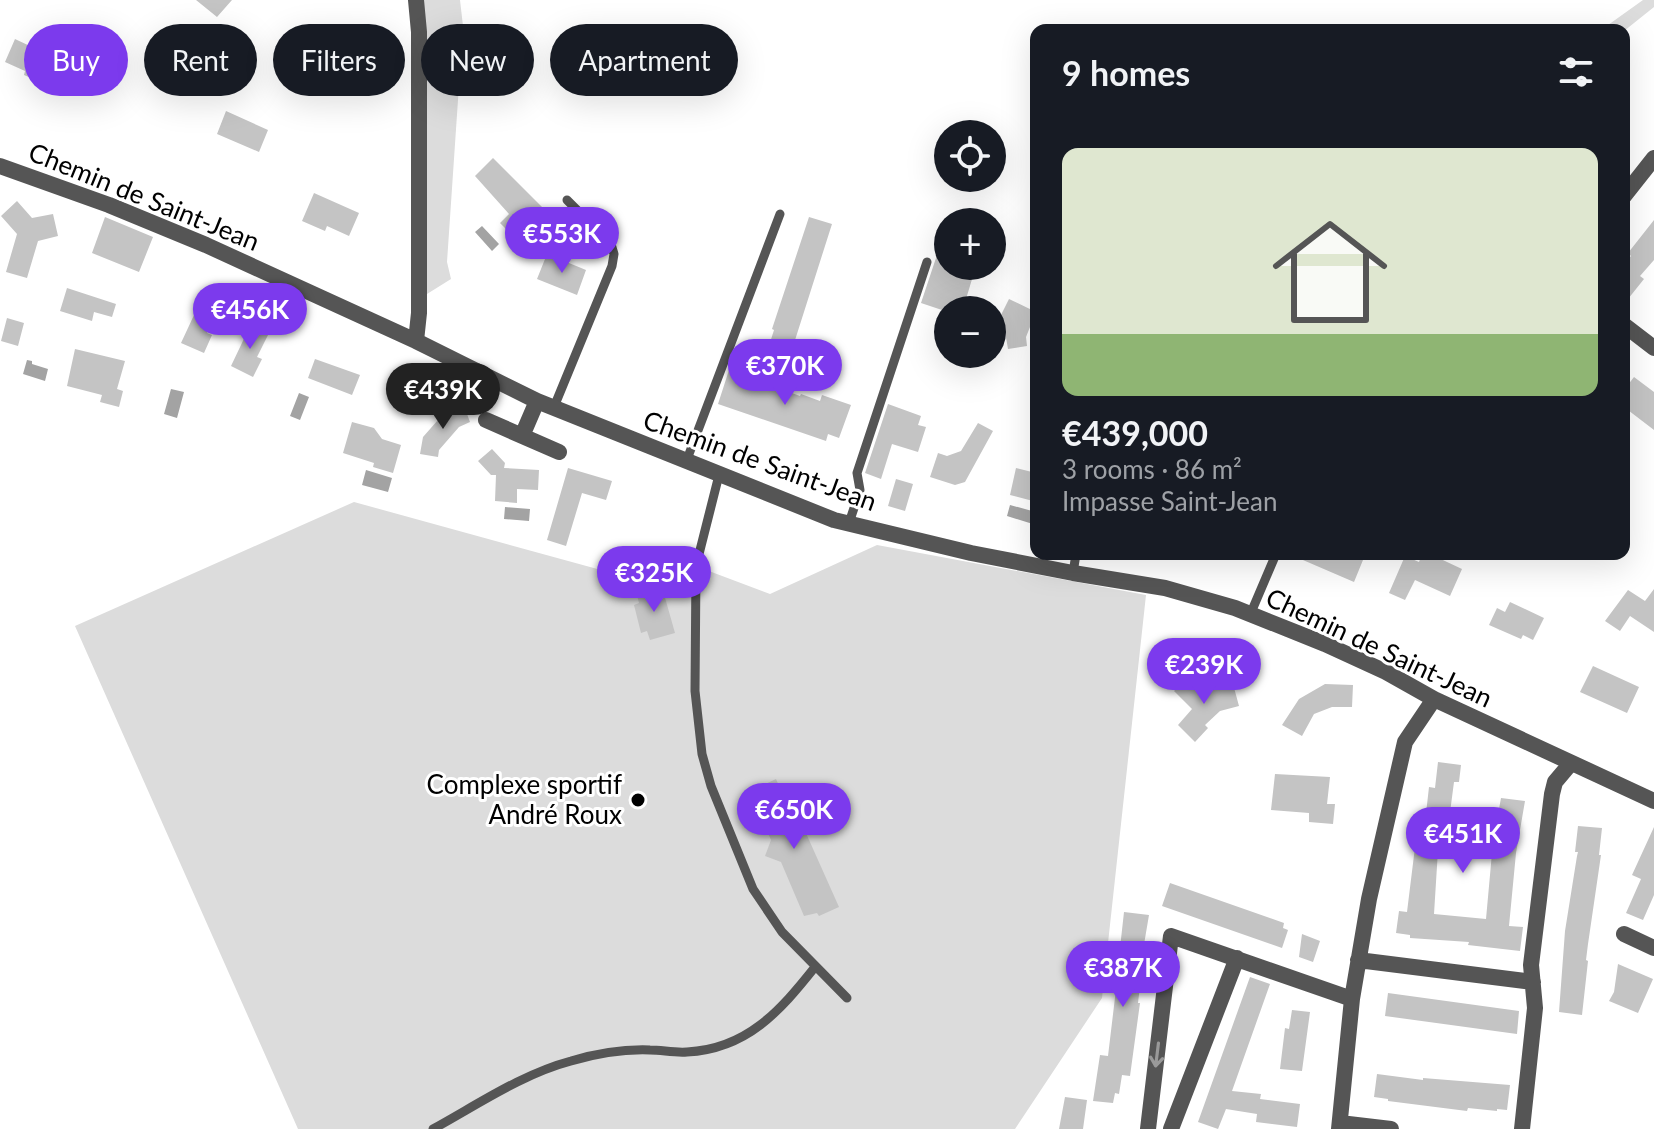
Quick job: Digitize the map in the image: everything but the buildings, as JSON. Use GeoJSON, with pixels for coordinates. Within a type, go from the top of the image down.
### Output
{"type":"FeatureCollection","features":[{"type":"Feature","properties":{"kind":"street"},"geometry":{"type":"LineString","coordinates":[[416,0],[419,32],[419,313],[416,341]]}},
{"type":"Feature","properties":{"kind":"street"},"geometry":{"type":"LineString","coordinates":[[1630,188],[1654,158]]}},
{"type":"Feature","properties":{"kind":"street","name":"Chemin de Saint-Jean"},"geometry":{"type":"LineString","coordinates":[[0,166],[109,205],[206,245],[416,341],[537,401],[719,475],[849,523],[971,553],[1165,588],[1250,615],[1386,672],[1434,699],[1654,801]]}},
{"type":"Feature","properties":{"kind":"street"},"geometry":{"type":"LineString","coordinates":[[1630,330],[1654,348]]}},
{"type":"Feature","properties":{"kind":"street"},"geometry":{"type":"LineString","coordinates":[[522,436],[537,401]]}},
{"type":"Feature","properties":{"kind":"street"},"geometry":{"type":"LineString","coordinates":[[486,420],[559,452]]}},
{"type":"Feature","properties":{"kind":"street"},"geometry":{"type":"LineString","coordinates":[[1391,1129],[1340,1126],[1352,999],[1405,742],[1434,699]]}},
{"type":"Feature","properties":{"kind":"street"},"geometry":{"type":"LineString","coordinates":[[1522,1129],[1535,1008],[1531,965],[1552,794],[1555,782],[1571,763]]}},
{"type":"Feature","properties":{"kind":"street"},"geometry":{"type":"LineString","coordinates":[[1624,934],[1654,948]]}},
{"type":"Feature","properties":{"kind":"street"},"geometry":{"type":"LineString","coordinates":[[1148,1129],[1171,936],[1352,999]]}},
{"type":"Feature","properties":{"kind":"street"},"geometry":{"type":"LineString","coordinates":[[1171,1129],[1237,958]]}},
{"type":"Feature","properties":{"kind":"street"},"geometry":{"type":"LineString","coordinates":[[1358,960],[1533,982]]}},
{"type":"Feature","properties":{"kind":"lane"},"geometry":{"type":"LineString","coordinates":[[554,407],[612,266],[614,254],[611,244],[567,200]]}},
{"type":"Feature","properties":{"kind":"lane"},"geometry":{"type":"LineString","coordinates":[[686,462],[780,214]]}},
{"type":"Feature","properties":{"kind":"lane"},"geometry":{"type":"LineString","coordinates":[[849,523],[860,490],[857,473],[927,262]]}},
{"type":"Feature","properties":{"kind":"lane"},"geometry":{"type":"LineString","coordinates":[[719,475],[696,566],[695,691],[702,754],[740,864],[753,889],[782,932],[847,998]]}},
{"type":"Feature","properties":{"kind":"lane"},"geometry":{"type":"LineString","coordinates":[[1073,573],[1075,560]]}},
{"type":"Feature","properties":{"kind":"lane"},"geometry":{"type":"LineString","coordinates":[[1250,615],[1273,560]]}},
{"type":"Feature","properties":{"kind":"lane"},"geometry":{"type":"LineString","coordinates":[[433,1129],[531,1075],[562,1063],[645,1049],[684,1053],[724,1044],[770,1019],[815,967]]}},
{"type":"Feature","properties":{"kind":"shaded area"},"geometry":{"type":"Polygon","coordinates":[[[422,0],[460,0],[463,24],[423,24],[422,0]]]}},
{"type":"Feature","properties":{"kind":"shaded area"},"geometry":{"type":"Polygon","coordinates":[[[1643,0],[1654,0],[1654,7],[1630,26],[1609,24],[1643,0]]]}},
{"type":"Feature","properties":{"kind":"shaded area"},"geometry":{"type":"Polygon","coordinates":[[[427,96],[458,96],[447,262],[451,279],[427,294],[427,96]]]}},
{"type":"Feature","properties":{"kind":"shaded area"},"geometry":{"type":"Polygon","coordinates":[[[482,226],[499,244],[492,251],[475,232],[482,226]]]}},
{"type":"Feature","properties":{"kind":"shaded area"},"geometry":{"type":"Polygon","coordinates":[[[27,360],[48,369],[45,381],[23,374],[27,360]]]}},
{"type":"Feature","properties":{"kind":"shaded area"},"geometry":{"type":"Polygon","coordinates":[[[171,389],[184,392],[177,418],[164,414],[171,389]]]}},
{"type":"Feature","properties":{"kind":"shaded area"},"geometry":{"type":"Polygon","coordinates":[[[299,393],[309,397],[300,420],[290,416],[299,393]]]}},
{"type":"Feature","properties":{"kind":"shaded area"},"geometry":{"type":"Polygon","coordinates":[[[366,470],[392,478],[388,492],[362,485],[366,470]]]}},
{"type":"Feature","properties":{"kind":"shaded area","name":"Complexe sportif André Roux"},"geometry":{"type":"Polygon","coordinates":[[[354,502],[601,570],[685,562],[770,594],[877,545],[1146,595],[1102,998],[1015,1129],[298,1129],[75,626],[354,502]]]}},
{"type":"Feature","properties":{"kind":"shaded area"},"geometry":{"type":"Polygon","coordinates":[[[1010,505],[1030,510],[1030,523],[1007,516],[1010,505]]]}},
{"type":"Feature","properties":{"kind":"shaded area"},"geometry":{"type":"Polygon","coordinates":[[[505,507],[530,509],[529,521],[504,519],[505,507]]]}},
{"type":"Feature","properties":{"kind":"place","name":"Complexe sportif André Roux"},"geometry":{"type":"Point","coordinates":[638,800]}}]}
